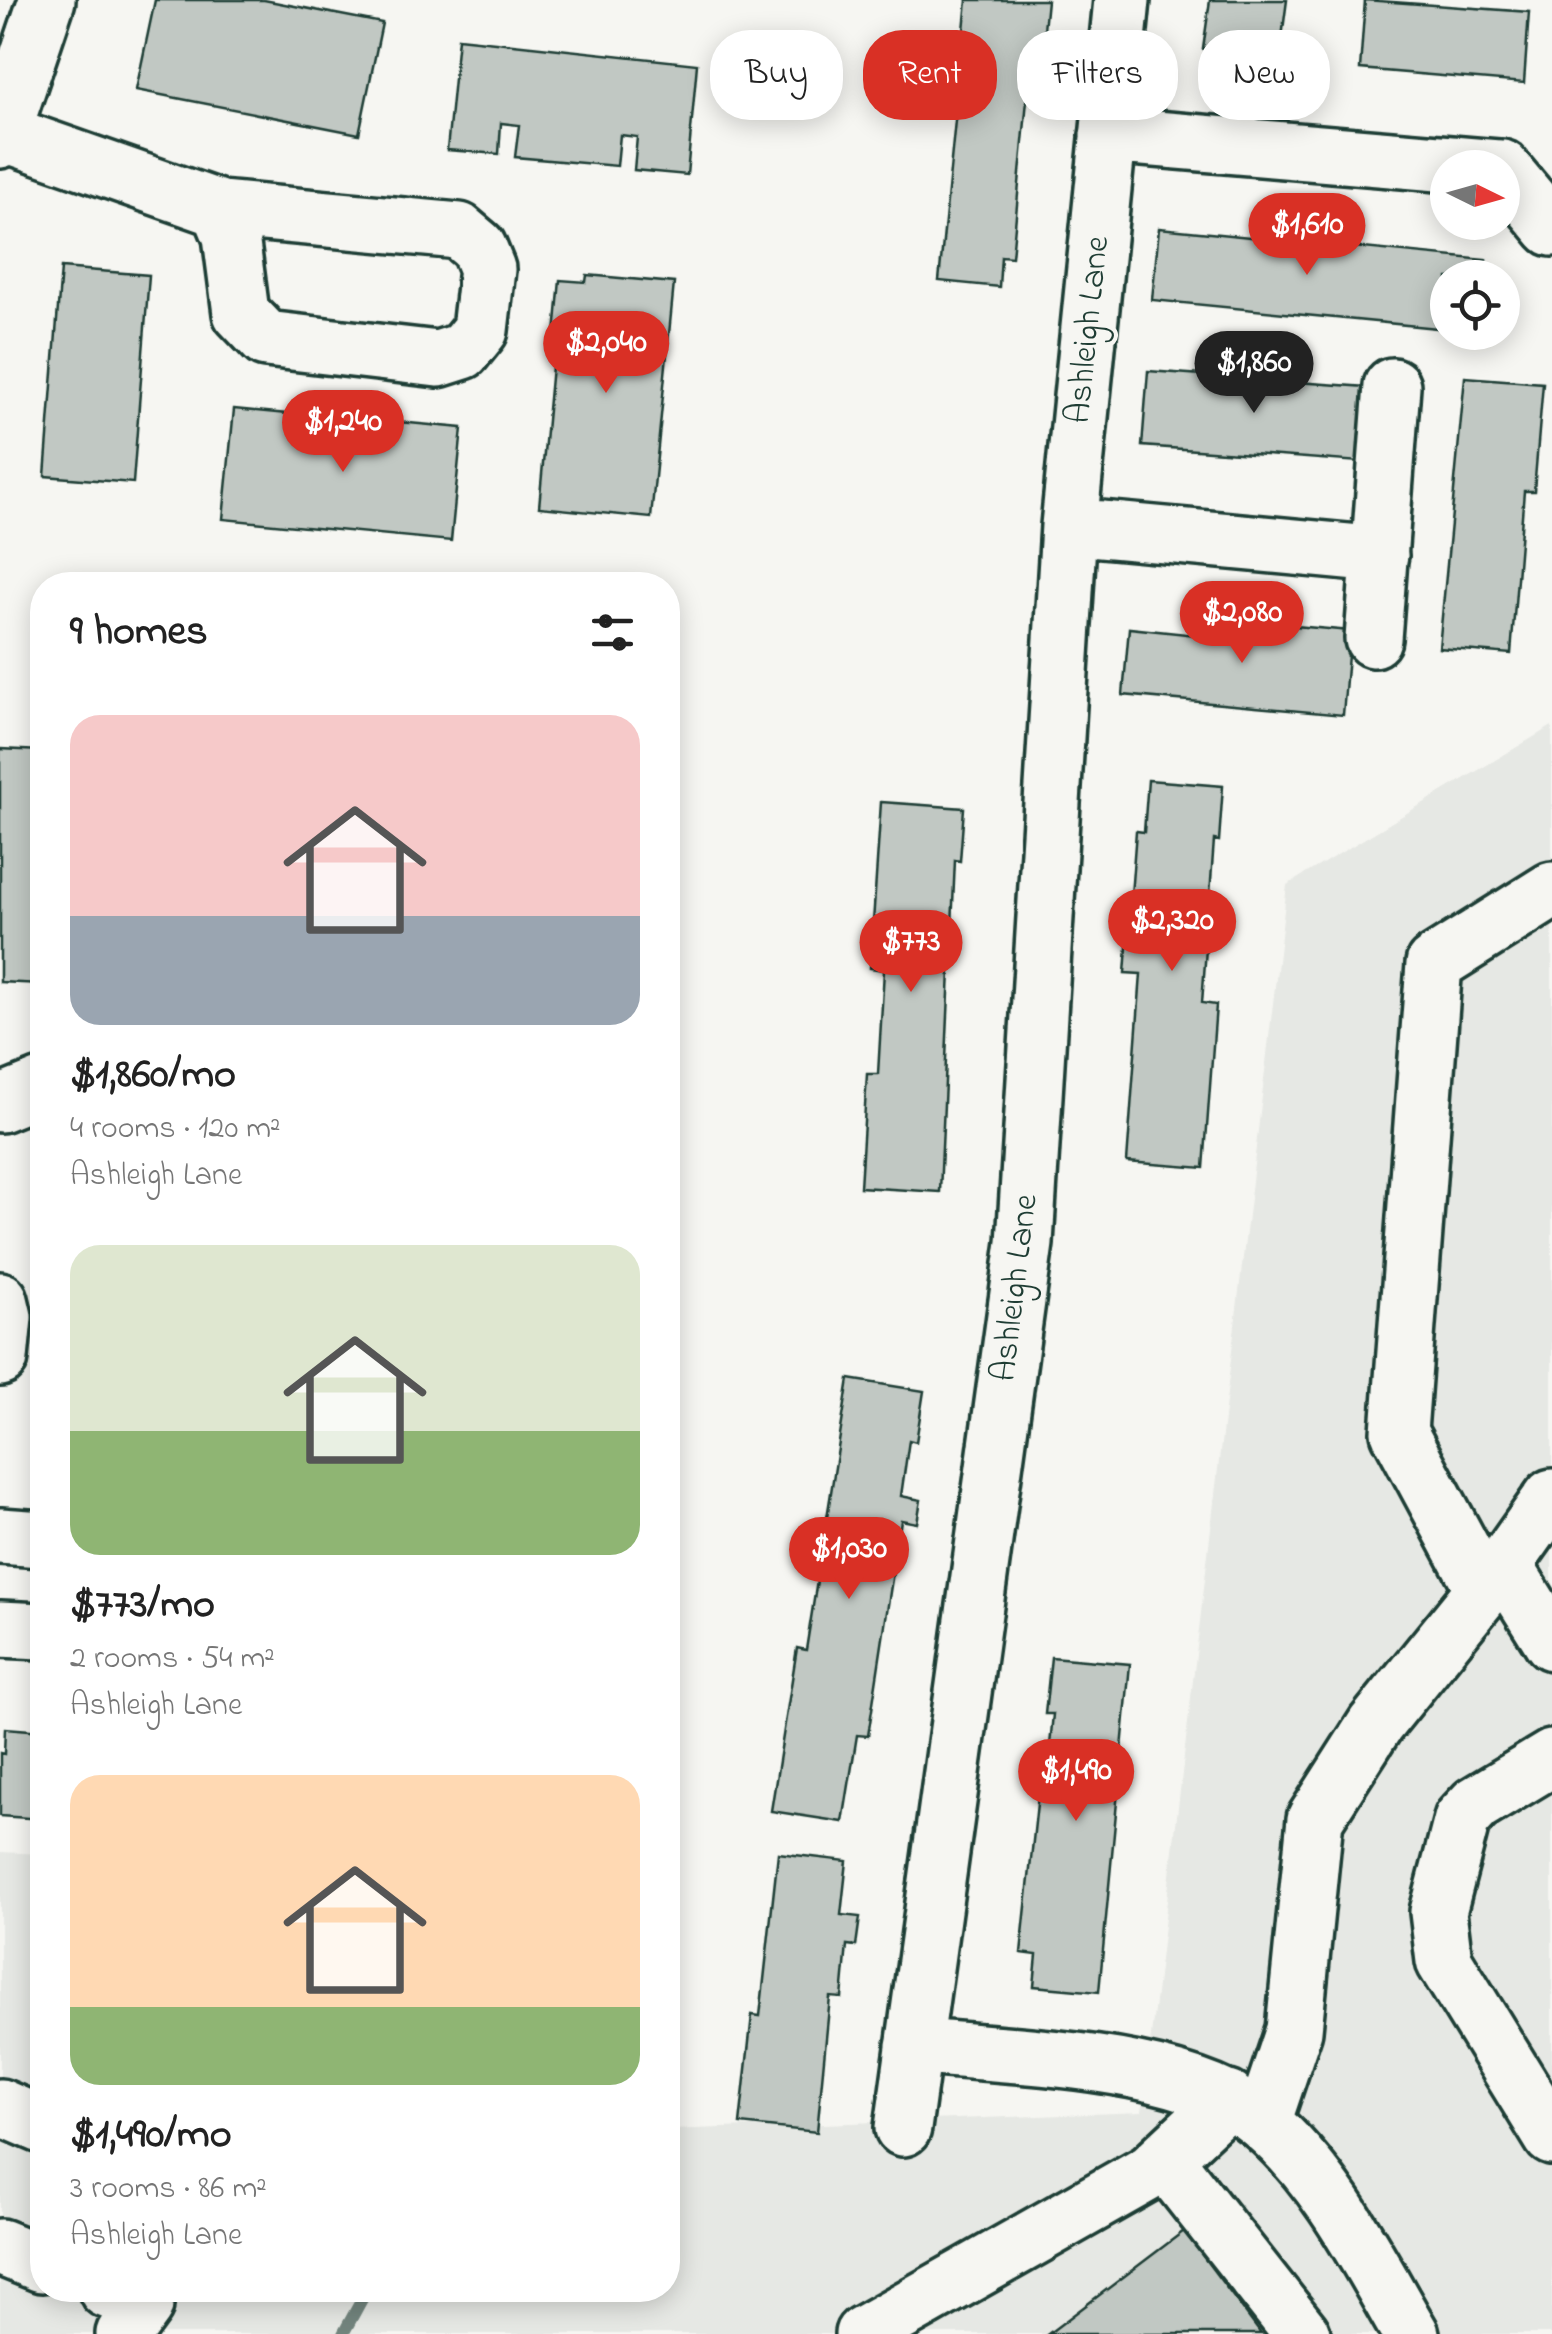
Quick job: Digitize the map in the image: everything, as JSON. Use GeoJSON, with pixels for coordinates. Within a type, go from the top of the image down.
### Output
{"type":"FeatureCollection","features":[{"type":"Feature","properties":{"kind":"street"},"geometry":{"type":"LineString","coordinates":[[47,0],[1,135],[220,209],[460,232],[478,246],[487,268],[480,330],[463,350],[438,359],[266,339],[241,314],[231,236],[220,209]]}},
{"type":"Feature","properties":{"kind":"street","name":"Ashleigh Lane"},"geometry":{"type":"LineString","coordinates":[[902,2128],[1025,1243],[1069,526],[1122,0]]}},
{"type":"Feature","properties":{"kind":"street"},"geometry":{"type":"LineString","coordinates":[[1108,134],[1430,162]]}},
{"type":"Feature","properties":{"kind":"street"},"geometry":{"type":"LineString","coordinates":[[1520,191],[1552,228]]}},
{"type":"Feature","properties":{"kind":"street"},"geometry":{"type":"LineString","coordinates":[[1373,638],[1392,386]]}},
{"type":"Feature","properties":{"kind":"street"},"geometry":{"type":"LineString","coordinates":[[1069,526],[1380,555]]}},
{"type":"Feature","properties":{"kind":"street"},"geometry":{"type":"LineString","coordinates":[[1552,890],[1434,964],[1399,1432],[1494,1577],[1552,1642]]}},
{"type":"Feature","properties":{"kind":"street"},"geometry":{"type":"LineString","coordinates":[[0,1104],[30,1092]]}},
{"type":"Feature","properties":{"kind":"street"},"geometry":{"type":"LineString","coordinates":[[0,1300],[0,1358]]}},
{"type":"Feature","properties":{"kind":"street"},"geometry":{"type":"LineString","coordinates":[[862,2334],[1246,2111],[1294,2030],[1315,1819],[1375,1725],[1494,1577],[1552,1497]]}},
{"type":"Feature","properties":{"kind":"street"},"geometry":{"type":"LineString","coordinates":[[0,1536],[30,1537]]}},
{"type":"Feature","properties":{"kind":"street"},"geometry":{"type":"LineString","coordinates":[[0,1628],[30,1630]]}},
{"type":"Feature","properties":{"kind":"street"},"geometry":{"type":"LineString","coordinates":[[1552,1758],[1476,1804],[1462,1820],[1438,1912],[1444,1961],[1552,2138]]}},
{"type":"Feature","properties":{"kind":"street"},"geometry":{"type":"LineString","coordinates":[[914,2046],[1162,2074],[1246,2111],[1335,2204],[1411,2334]]}},
{"type":"Feature","properties":{"kind":"street"},"geometry":{"type":"LineString","coordinates":[[0,2107],[30,2120]]}},
{"type":"Feature","properties":{"kind":"street"},"geometry":{"type":"LineString","coordinates":[[1165,2160],[1302,2334]]}},
{"type":"Feature","properties":{"kind":"street"},"geometry":{"type":"LineString","coordinates":[[0,2246],[30,2259]]}},
{"type":"Feature","properties":{"kind":"street"},"geometry":{"type":"LineString","coordinates":[[124,2334],[145,2305],[137,2302]]}},
{"type":"Feature","properties":{"kind":"shaded area"},"geometry":{"type":"Polygon","coordinates":[[[1552,726],[1552,2334],[0,2334],[0,1852],[30,1853],[30,2302],[680,2302],[680,2130],[1142,2112],[1287,885],[1552,726]]]}},
{"type":"Feature","properties":{"kind":"building"},"geometry":{"type":"Polygon","coordinates":[[[155,0],[264,0],[382,23],[359,134],[136,90],[155,0]]]}},
{"type":"Feature","properties":{"kind":"building"},"geometry":{"type":"Polygon","coordinates":[[[967,0],[1047,0],[1044,30],[1017,30],[1017,120],[1025,120],[1012,257],[1001,256],[999,287],[939,281],[955,120],[997,120],[997,30],[964,30],[967,0]]]}},
{"type":"Feature","properties":{"kind":"building"},"geometry":{"type":"Polygon","coordinates":[[[1210,0],[1287,0],[1283,30],[1206,30],[1210,0]]]}},
{"type":"Feature","properties":{"kind":"building"},"geometry":{"type":"Polygon","coordinates":[[[1365,0],[1529,12],[1524,83],[1360,69],[1365,0]]]}},
{"type":"Feature","properties":{"kind":"building"},"geometry":{"type":"Polygon","coordinates":[[[458,38],[697,64],[687,175],[634,170],[637,137],[620,135],[617,166],[515,157],[519,125],[501,123],[499,154],[447,150],[458,38]]]}},
{"type":"Feature","properties":{"kind":"building"},"geometry":{"type":"Polygon","coordinates":[[[1159,228],[1486,260],[1430,260],[1430,327],[1152,300],[1159,228]]]}},
{"type":"Feature","properties":{"kind":"building"},"geometry":{"type":"Polygon","coordinates":[[[61,268],[149,275],[133,483],[45,476],[61,268]]]}},
{"type":"Feature","properties":{"kind":"building"},"geometry":{"type":"Polygon","coordinates":[[[587,275],[674,283],[651,518],[539,507],[560,280],[586,282],[587,275]]]}},
{"type":"Feature","properties":{"kind":"building"},"geometry":{"type":"Polygon","coordinates":[[[1148,371],[1366,387],[1360,462],[1142,446],[1148,371]]]}},
{"type":"Feature","properties":{"kind":"building"},"geometry":{"type":"Polygon","coordinates":[[[1465,377],[1543,383],[1534,491],[1524,491],[1511,654],[1439,648],[1465,377]]]}},
{"type":"Feature","properties":{"kind":"building"},"geometry":{"type":"Polygon","coordinates":[[[234,409],[339,419],[336,451],[352,452],[356,418],[462,428],[451,541],[223,519],[234,409]]]}},
{"type":"Feature","properties":{"kind":"building"},"geometry":{"type":"Polygon","coordinates":[[[1207,618],[1350,631],[1343,715],[1123,695],[1129,628],[1205,636],[1207,618]]]}},
{"type":"Feature","properties":{"kind":"building"},"geometry":{"type":"Polygon","coordinates":[[[0,749],[30,750],[30,983],[0,982],[0,749]]]}},
{"type":"Feature","properties":{"kind":"building"},"geometry":{"type":"Polygon","coordinates":[[[1148,780],[1223,786],[1219,841],[1214,840],[1202,1003],[1216,1005],[1204,1168],[1127,1162],[1141,974],[1125,973],[1136,831],[1144,832],[1148,780]]]}},
{"type":"Feature","properties":{"kind":"building"},"geometry":{"type":"Polygon","coordinates":[[[881,802],[964,808],[960,861],[955,860],[940,1192],[860,1187],[867,1074],[878,1074],[884,970],[870,968],[881,802]]]}},
{"type":"Feature","properties":{"kind":"building"},"geometry":{"type":"Polygon","coordinates":[[[849,1379],[924,1391],[916,1442],[909,1440],[901,1496],[921,1500],[917,1523],[901,1520],[868,1736],[857,1735],[843,1822],[771,1811],[797,1648],[806,1650],[849,1379]]]}},
{"type":"Feature","properties":{"kind":"building"},"geometry":{"type":"Polygon","coordinates":[[[1051,1657],[1130,1664],[1099,1992],[1034,1986],[1037,1955],[1021,1953],[1041,1766],[1048,1766],[1053,1714],[1045,1714],[1051,1657]]]}},
{"type":"Feature","properties":{"kind":"building"},"geometry":{"type":"Polygon","coordinates":[[[5,1728],[30,1730],[30,1818],[0,1816],[0,1753],[4,1754],[5,1728]]]}},
{"type":"Feature","properties":{"kind":"building"},"geometry":{"type":"Polygon","coordinates":[[[778,1853],[847,1861],[841,1915],[860,1917],[856,1946],[847,1945],[842,1998],[830,1997],[817,2132],[740,2124],[752,2015],[760,2016],[778,1853]]]}},
{"type":"Feature","properties":{"kind":"building"},"geometry":{"type":"Polygon","coordinates":[[[1184,2231],[1261,2334],[1048,2334],[1184,2231]]]}},
{"type":"Feature","properties":{"kind":"waterway"},"geometry":{"type":"LineString","coordinates":[[343,2334],[360,2302]]}}]}
